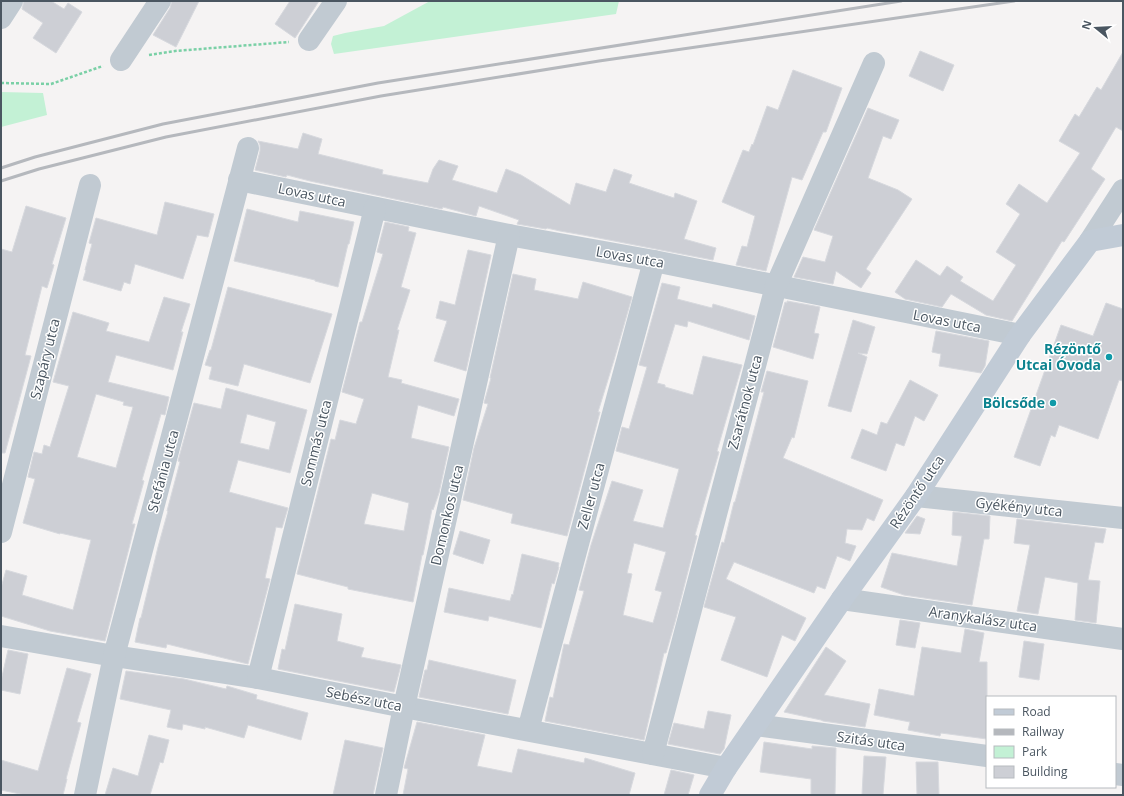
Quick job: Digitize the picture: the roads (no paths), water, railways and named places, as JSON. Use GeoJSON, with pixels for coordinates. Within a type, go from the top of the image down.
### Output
{"type":"FeatureCollection","features":[{"type":"Feature","properties":{"kind":"main road"},"geometry":{"type":"LineString","coordinates":[[1090,241],[1123,235]]}},
{"type":"Feature","properties":{"kind":"main road","name":"Rézöntő utca"},"geometry":{"type":"LineString","coordinates":[[710,795],[726,768],[842,599],[916,496],[1020,335],[1090,241]]}},
{"type":"Feature","properties":{"kind":"street"},"geometry":{"type":"LineString","coordinates":[[1,18],[12,1]]}},
{"type":"Feature","properties":{"kind":"street"},"geometry":{"type":"LineString","coordinates":[[122,60],[160,1]]}},
{"type":"Feature","properties":{"kind":"street"},"geometry":{"type":"LineString","coordinates":[[309,40],[336,1]]}},
{"type":"Feature","properties":{"kind":"street","name":"Zsarátnok utca"},"geometry":{"type":"LineString","coordinates":[[653,754],[776,286],[874,64]]}},
{"type":"Feature","properties":{"kind":"street","name":"Stefánia utca"},"geometry":{"type":"LineString","coordinates":[[85,795],[114,656],[248,148]]}},
{"type":"Feature","properties":{"kind":"street","name":"Lovas utca"},"geometry":{"type":"LineString","coordinates":[[239,180],[509,235],[654,261],[1020,335]]}},
{"type":"Feature","properties":{"kind":"street","name":"Szapáry utca"},"geometry":{"type":"LineString","coordinates":[[1,532],[90,185]]}},
{"type":"Feature","properties":{"kind":"street","name":"Rézöntő utca"},"geometry":{"type":"LineString","coordinates":[[1090,241],[1123,190]]}},
{"type":"Feature","properties":{"kind":"street","name":"Sommás utca"},"geometry":{"type":"LineString","coordinates":[[258,678],[375,208]]}},
{"type":"Feature","properties":{"kind":"street","name":"Domonkos utca"},"geometry":{"type":"LineString","coordinates":[[386,795],[404,707],[509,235]]}},
{"type":"Feature","properties":{"kind":"street","name":"Zeller utca"},"geometry":{"type":"LineString","coordinates":[[528,730],[654,261]]}},
{"type":"Feature","properties":{"kind":"street","name":"Gyékény utca"},"geometry":{"type":"LineString","coordinates":[[916,496],[1123,518]]}},
{"type":"Feature","properties":{"kind":"street","name":"Aranykalász utca"},"geometry":{"type":"LineString","coordinates":[[842,599],[1123,639]]}},
{"type":"Feature","properties":{"kind":"street","name":"Sebész utca"},"geometry":{"type":"LineString","coordinates":[[1,636],[114,656],[258,678],[726,768]]}},
{"type":"Feature","properties":{"kind":"street","name":"Szitás utca"},"geometry":{"type":"LineString","coordinates":[[756,725],[986,756]]}},
{"type":"Feature","properties":{"kind":"railway"},"geometry":{"type":"LineString","coordinates":[[1,168],[35,157],[163,124],[378,83],[901,1]]}},
{"type":"Feature","properties":{"kind":"railway"},"geometry":{"type":"LineString","coordinates":[[1,181],[39,169],[166,137],[381,96],[599,61],[1014,1]]}},
{"type":"Feature","properties":{"kind":"place","name":"Rézöntő Utcai Óvoda"},"geometry":{"type":"Point","coordinates":[1109,357]}},
{"type":"Feature","properties":{"kind":"place","name":"Bölcsőde"},"geometry":{"type":"Point","coordinates":[1053,403]}}]}
